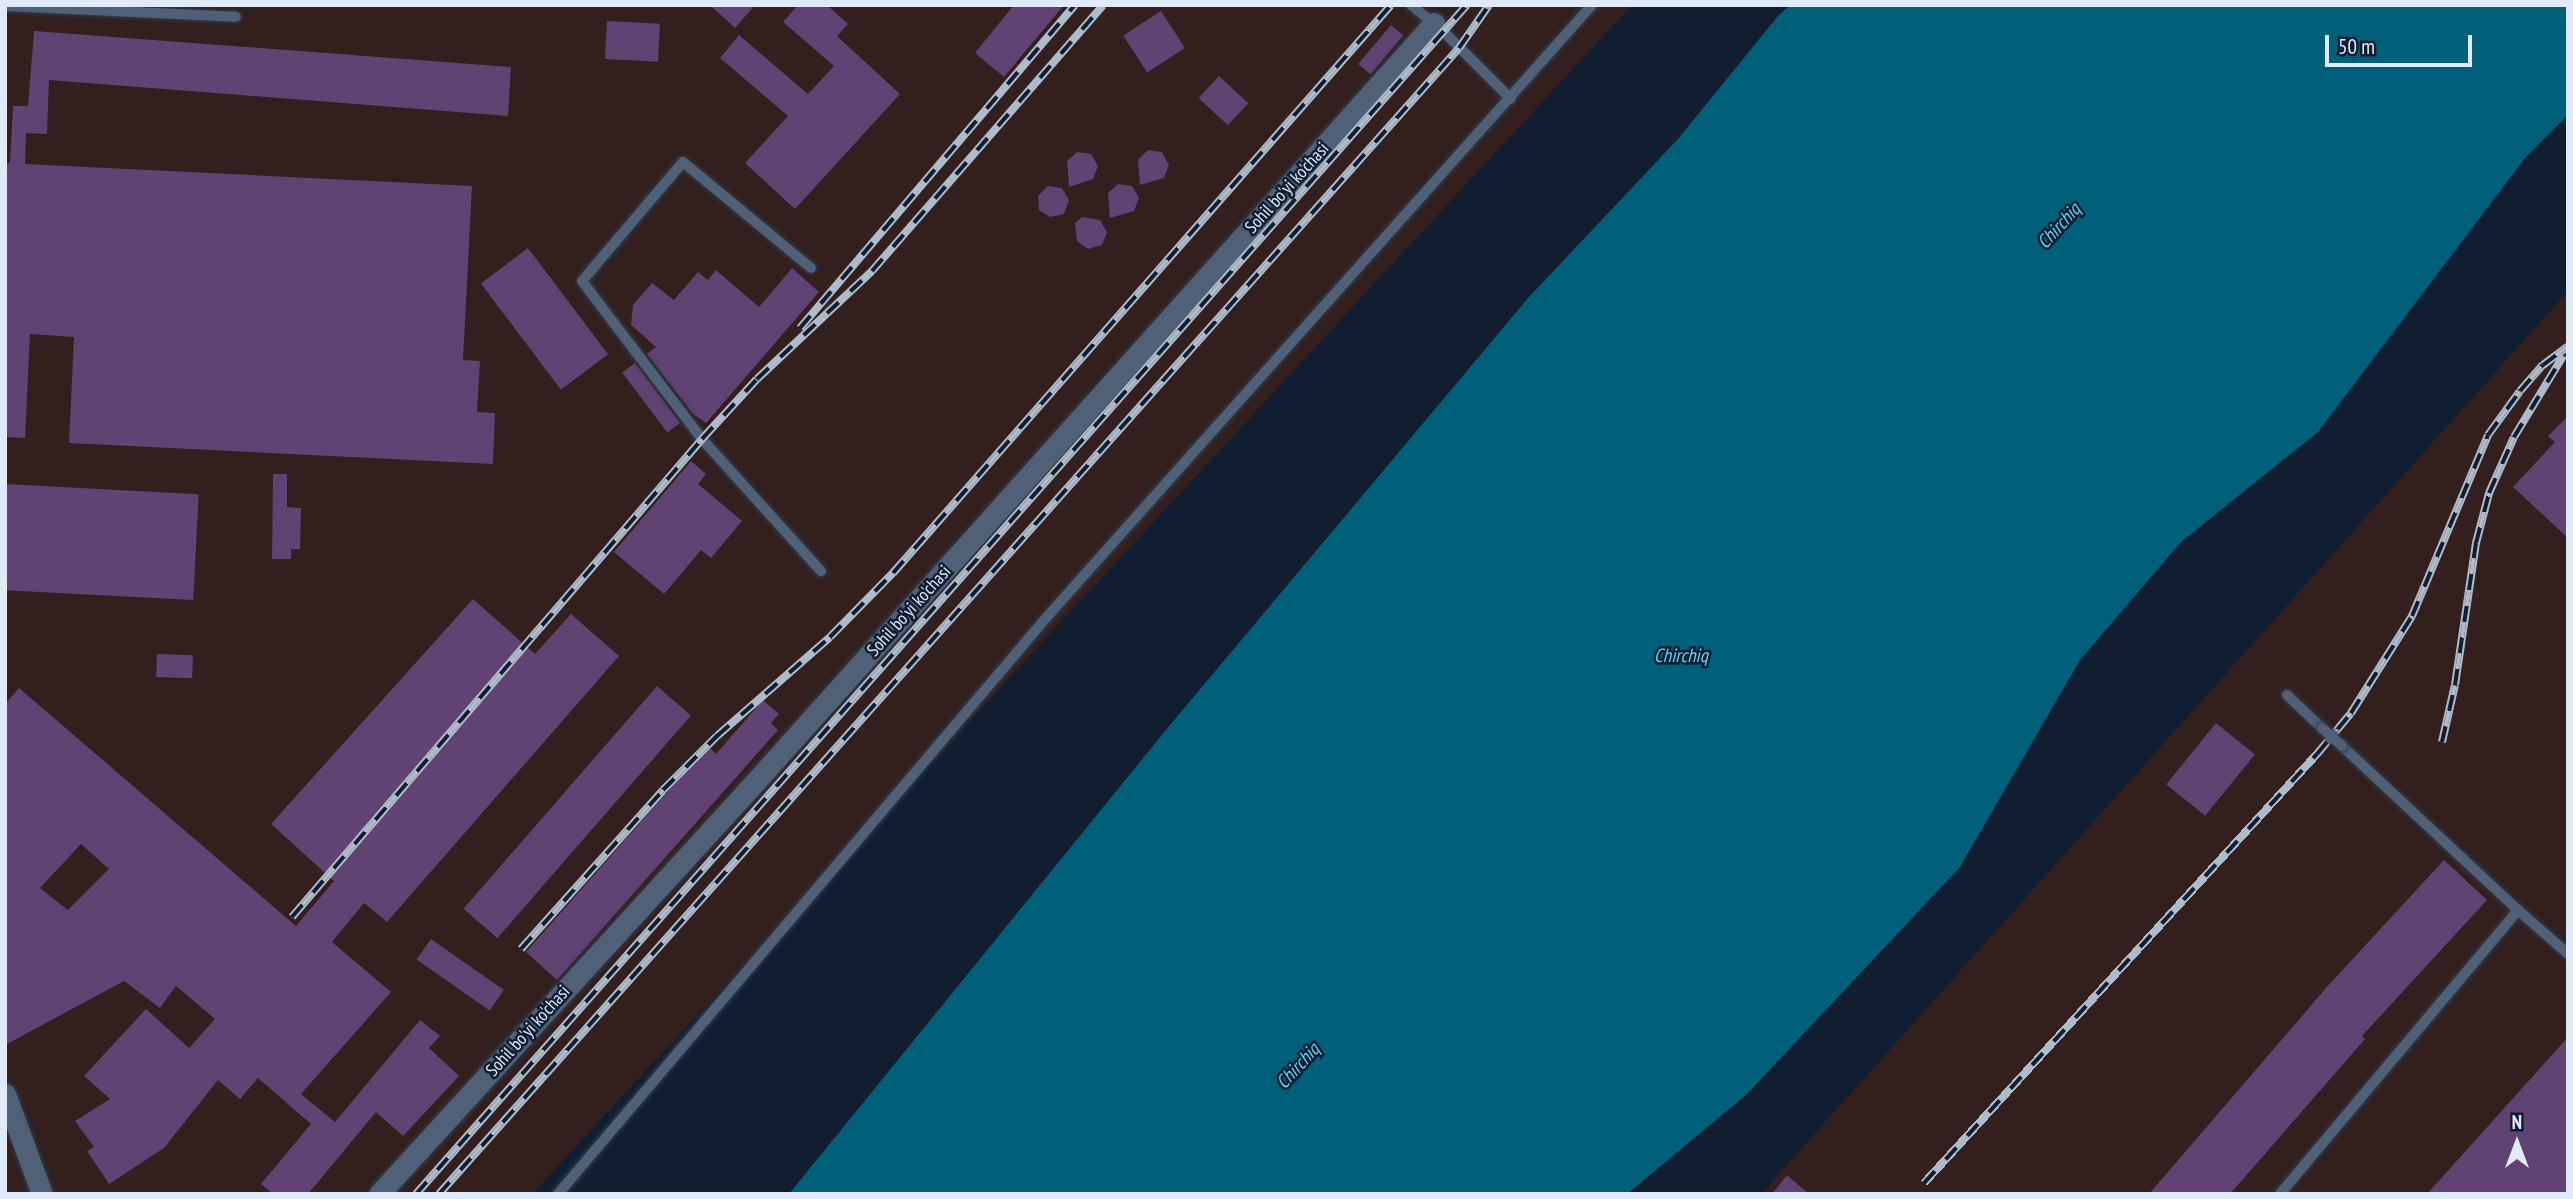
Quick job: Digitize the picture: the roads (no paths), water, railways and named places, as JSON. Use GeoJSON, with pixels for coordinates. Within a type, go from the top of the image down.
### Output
{"type":"FeatureCollection","features":[{"type":"Feature","properties":{"kind":"street","name":"Sohil bo'yi ko'chasi"},"geometry":{"type":"LineString","coordinates":[[379,1194],[757,781],[1434,23]]}},
{"type":"Feature","properties":{"kind":"street"},"geometry":{"type":"LineString","coordinates":[[5,1094],[42,1194]]}},
{"type":"Feature","properties":{"kind":"lane"},"geometry":{"type":"LineString","coordinates":[[1411,5],[1434,23],[1511,99]]}},
{"type":"Feature","properties":{"kind":"lane"},"geometry":{"type":"LineString","coordinates":[[558,1194],[1046,618],[1592,5]]}},
{"type":"Feature","properties":{"kind":"lane"},"geometry":{"type":"LineString","coordinates":[[5,6],[236,17]]}},
{"type":"Feature","properties":{"kind":"lane"},"geometry":{"type":"LineString","coordinates":[[811,268],[683,162],[582,281],[702,439],[821,571]]}},
{"type":"Feature","properties":{"kind":"lane"},"geometry":{"type":"LineString","coordinates":[[2287,695],[2568,954]]}},
{"type":"Feature","properties":{"kind":"lane"},"geometry":{"type":"LineString","coordinates":[[2280,1194],[2518,910]]}},
{"type":"Feature","properties":{"kind":"water","name":"Chirchiq"},"geometry":{"type":"Polygon","coordinates":[[[1790,5],[2568,5],[2568,115],[2525,158],[2318,432],[2181,542],[2080,660],[1960,867],[1746,1095],[1627,1194],[789,1194],[1170,725],[1529,297],[1678,139],[1778,16],[1790,5]]]}},
{"type":"Feature","properties":{"kind":"railway"},"geometry":{"type":"LineString","coordinates":[[800,328],[1075,5]]}},
{"type":"Feature","properties":{"kind":"railway"},"geometry":{"type":"LineString","coordinates":[[292,917],[702,439],[757,379],[872,271],[1103,5]]}},
{"type":"Feature","properties":{"kind":"railway"},"geometry":{"type":"LineString","coordinates":[[521,949],[663,790],[717,736],[830,637],[893,573],[1391,5]]}},
{"type":"Feature","properties":{"kind":"railway"},"geometry":{"type":"LineString","coordinates":[[416,1194],[1467,5]]}},
{"type":"Feature","properties":{"kind":"railway"},"geometry":{"type":"LineString","coordinates":[[439,1194],[1459,48],[1489,5]]}},
{"type":"Feature","properties":{"kind":"railway"},"geometry":{"type":"LineString","coordinates":[[1924,1183],[2317,754],[2351,713],[2412,616],[2488,435],[2543,365],[2568,346]]}},
{"type":"Feature","properties":{"kind":"railway"},"geometry":{"type":"LineString","coordinates":[[2442,742],[2455,685],[2476,543],[2489,493],[2514,437],[2563,356]]}}]}
